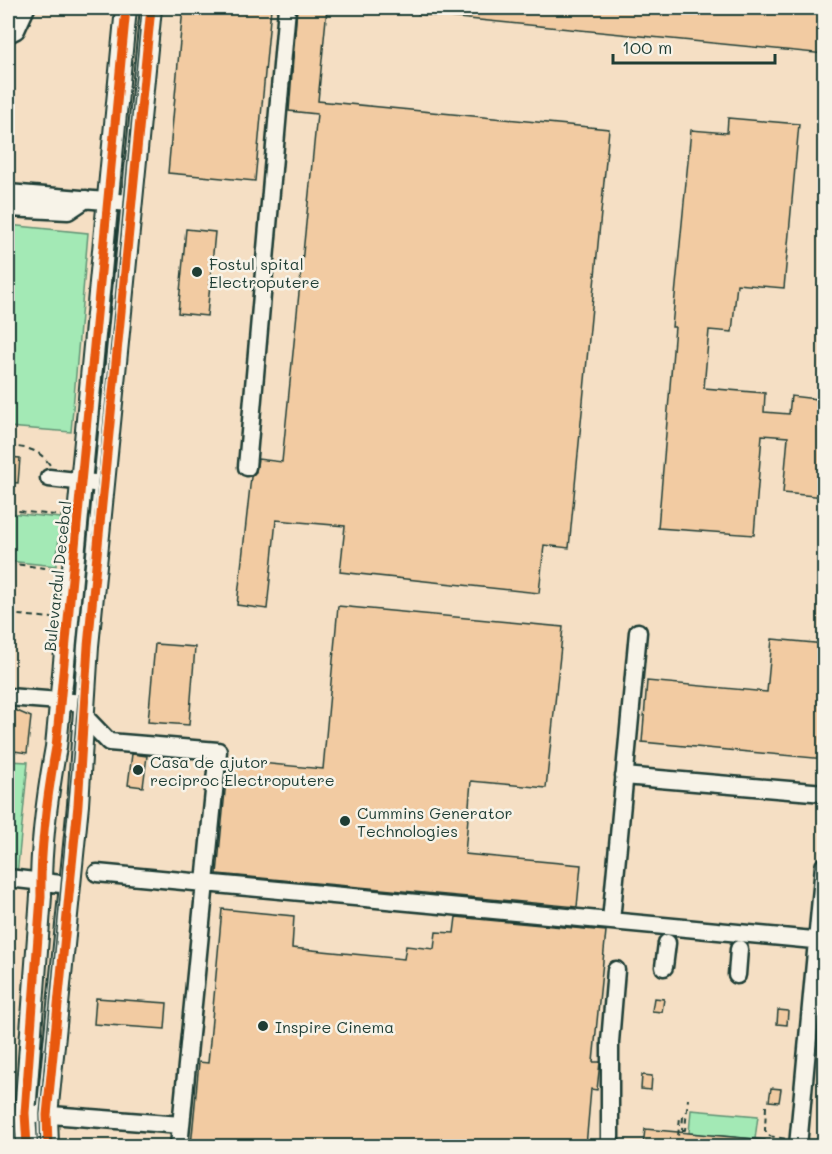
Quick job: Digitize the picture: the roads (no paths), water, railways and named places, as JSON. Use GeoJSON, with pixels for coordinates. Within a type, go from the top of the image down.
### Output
{"type":"FeatureCollection","features":[{"type":"Feature","properties":{"kind":"main road","name":"Bulevardul Decebal"},"geometry":{"type":"LineString","coordinates":[[27,1146],[25,1113],[47,799],[60,701],[126,8]]}},
{"type":"Feature","properties":{"kind":"main road"},"geometry":{"type":"LineString","coordinates":[[48,1146],[47,1115],[70,885],[104,484],[151,8]]}},
{"type":"Feature","properties":{"kind":"street"},"geometry":{"type":"LineString","coordinates":[[8,34],[16,30],[26,8]]}},
{"type":"Feature","properties":{"kind":"street"},"geometry":{"type":"LineString","coordinates":[[247,467],[287,8]]}},
{"type":"Feature","properties":{"kind":"street"},"geometry":{"type":"LineString","coordinates":[[8,193],[130,203]]}},
{"type":"Feature","properties":{"kind":"street"},"geometry":{"type":"LineString","coordinates":[[8,208],[68,211],[86,199]]}},
{"type":"Feature","properties":{"kind":"street"},"geometry":{"type":"LineString","coordinates":[[50,471],[81,482],[104,484]]}},
{"type":"Feature","properties":{"kind":"street"},"geometry":{"type":"LineString","coordinates":[[611,921],[638,632]]}},
{"type":"Feature","properties":{"kind":"street"},"geometry":{"type":"LineString","coordinates":[[8,697],[60,701],[84,710],[109,741],[218,751],[179,1146]]}},
{"type":"Feature","properties":{"kind":"street"},"geometry":{"type":"LineString","coordinates":[[624,776],[825,793]]}},
{"type":"Feature","properties":{"kind":"street"},"geometry":{"type":"LineString","coordinates":[[795,1143],[820,946],[825,866]]}},
{"type":"Feature","properties":{"kind":"street"},"geometry":{"type":"LineString","coordinates":[[97,873],[205,885],[611,921],[820,946]]}},
{"type":"Feature","properties":{"kind":"street"},"geometry":{"type":"LineString","coordinates":[[8,878],[70,885]]}},
{"type":"Feature","properties":{"kind":"street"},"geometry":{"type":"LineString","coordinates":[[664,968],[667,943]]}},
{"type":"Feature","properties":{"kind":"street"},"geometry":{"type":"LineString","coordinates":[[737,975],[739,949]]}},
{"type":"Feature","properties":{"kind":"street"},"geometry":{"type":"LineString","coordinates":[[610,1146],[610,1042],[616,970]]}},
{"type":"Feature","properties":{"kind":"street"},"geometry":{"type":"LineString","coordinates":[[50,1093],[54,1099],[79,1117]]}},
{"type":"Feature","properties":{"kind":"street"},"geometry":{"type":"LineString","coordinates":[[25,1113],[181,1125]]}},
{"type":"Feature","properties":{"kind":"tram line"},"geometry":{"type":"LineString","coordinates":[[41,1146],[40,1114],[142,8]]}},
{"type":"Feature","properties":{"kind":"place","name":"Fostul spital Electroputere"},"geometry":{"type":"Point","coordinates":[197,272]}},
{"type":"Feature","properties":{"kind":"place","name":"Casa de ajutor reciproc Electroputere"},"geometry":{"type":"Point","coordinates":[138,770]}},
{"type":"Feature","properties":{"kind":"place","name":"Cummins Generator Technologies"},"geometry":{"type":"Point","coordinates":[345,821]}},
{"type":"Feature","properties":{"kind":"place","name":"Inspire Cinema"},"geometry":{"type":"Point","coordinates":[263,1026]}}]}
